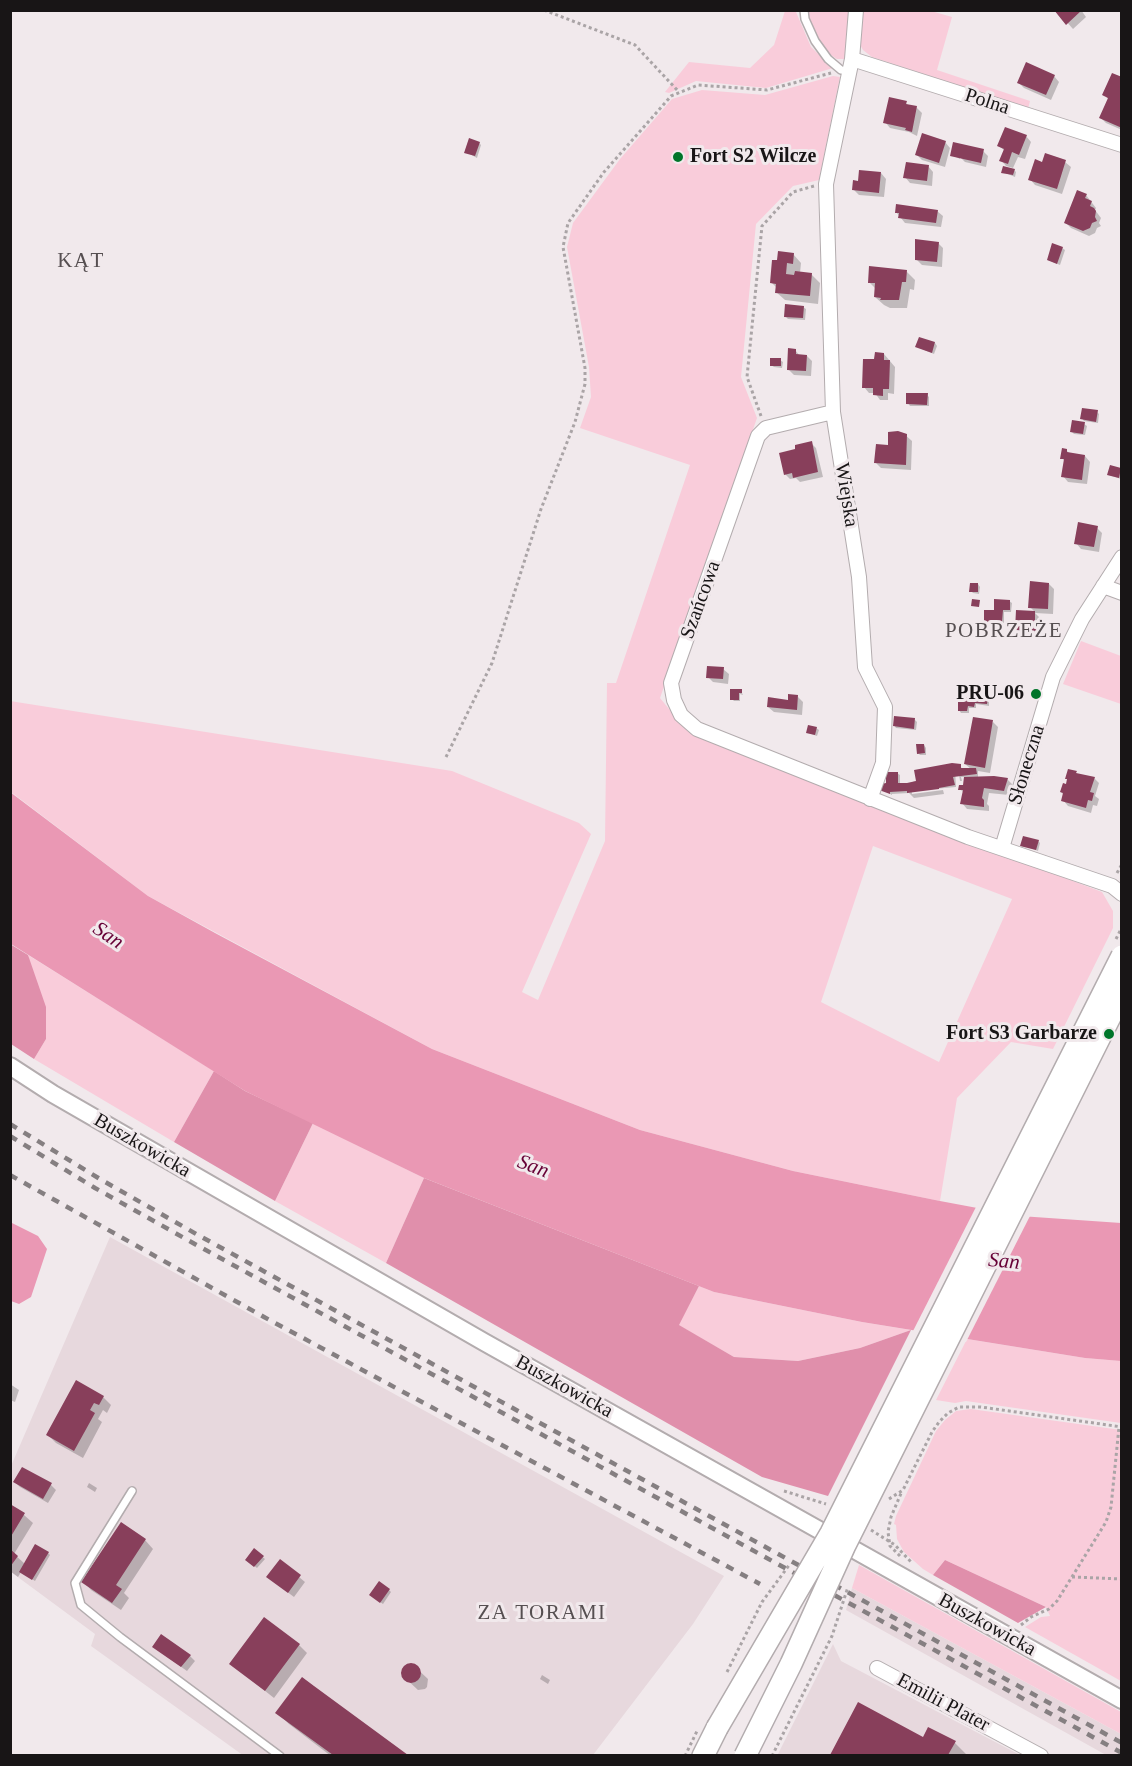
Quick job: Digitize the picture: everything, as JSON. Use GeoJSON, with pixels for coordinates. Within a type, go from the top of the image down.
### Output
{"type":"FeatureCollection","features":[{"type":"Feature","properties":{"kind":"highway"},"geometry":{"type":"LineString","coordinates":[[703,1755],[831,1533],[1122,956]]}},
{"type":"Feature","properties":{"kind":"highway"},"geometry":{"type":"LineString","coordinates":[[745,1755],[791,1664],[856,1523],[1122,993]]}},
{"type":"Feature","properties":{"kind":"street"},"geometry":{"type":"LineString","coordinates":[[826,184],[848,67],[856,10]]}},
{"type":"Feature","properties":{"kind":"street","name":"Polna"},"geometry":{"type":"LineString","coordinates":[[848,67],[1122,145]]}},
{"type":"Feature","properties":{"kind":"street","name":"Wiejska"},"geometry":{"type":"LineString","coordinates":[[826,184],[833,412],[859,577],[865,667],[885,707],[883,763],[870,799]]}},
{"type":"Feature","properties":{"kind":"street"},"geometry":{"type":"LineString","coordinates":[[766,428],[833,412]]}},
{"type":"Feature","properties":{"kind":"street","name":"Szańcowa"},"geometry":{"type":"LineString","coordinates":[[766,428],[758,436],[671,683],[674,700],[681,715],[697,729],[870,799],[1117,890]]}},
{"type":"Feature","properties":{"kind":"street","name":"Słoneczna"},"geometry":{"type":"LineString","coordinates":[[1002,848],[1053,677],[1082,619],[1122,556]]}},
{"type":"Feature","properties":{"kind":"street"},"geometry":{"type":"LineString","coordinates":[[1103,586],[1122,594]]}},
{"type":"Feature","properties":{"kind":"street","name":"Buszkowicka"},"geometry":{"type":"LineString","coordinates":[[10,1066],[53,1094],[201,1180],[1122,1700]]}},
{"type":"Feature","properties":{"kind":"street","name":"Emilii Plater"},"geometry":{"type":"LineString","coordinates":[[877,1668],[1041,1755]]}},
{"type":"Feature","properties":{"kind":"lane"},"geometry":{"type":"LineString","coordinates":[[804,10],[805,19],[815,40],[828,59],[848,67]]}},
{"type":"Feature","properties":{"kind":"lane"},"geometry":{"type":"LineString","coordinates":[[132,1491],[75,1583],[81,1605],[125,1641],[280,1755]]}},
{"type":"Feature","properties":{"kind":"path"},"geometry":{"type":"LineString","coordinates":[[544,10],[635,45],[679,92]]}},
{"type":"Feature","properties":{"kind":"path"},"geometry":{"type":"LineString","coordinates":[[446,757],[492,663],[541,509],[575,423],[585,384],[585,368],[563,247],[568,223],[603,172],[671,96],[698,85],[767,90],[848,67]]}},
{"type":"Feature","properties":{"kind":"path"},"geometry":{"type":"LineString","coordinates":[[766,428],[747,377],[762,226],[794,192],[826,184]]}},
{"type":"Feature","properties":{"kind":"path"},"geometry":{"type":"LineString","coordinates":[[880,1501],[889,1499],[903,1490],[935,1427],[948,1413],[959,1407],[981,1407],[1120,1427],[1111,1507],[1106,1522],[1057,1601],[1049,1609],[1023,1623],[1012,1639]]}},
{"type":"Feature","properties":{"kind":"path"},"geometry":{"type":"LineString","coordinates":[[777,1489],[836,1506]]}},
{"type":"Feature","properties":{"kind":"path"},"geometry":{"type":"LineString","coordinates":[[1071,1577],[1122,1579]]}},
{"type":"Feature","properties":{"kind":"path"},"geometry":{"type":"LineString","coordinates":[[772,1755],[832,1636],[849,1581]]}},
{"type":"Feature","properties":{"kind":"shaded area"},"geometry":{"type":"Polygon","coordinates":[[[785,11],[796,12],[811,47],[833,68],[766,88],[696,81],[669,93],[665,92],[689,62],[750,68],[774,45],[785,11]]]}},
{"type":"Feature","properties":{"kind":"shaded area"},"geometry":{"type":"Polygon","coordinates":[[[806,11],[854,11],[844,59],[837,59],[823,50],[812,33],[806,11]]]}},
{"type":"Feature","properties":{"kind":"shaded area"},"geometry":{"type":"Polygon","coordinates":[[[863,11],[931,11],[952,17],[937,70],[1030,101],[1028,109],[872,57],[863,50],[859,43],[863,11]]]}},
{"type":"Feature","properties":{"kind":"shaded area"},"geometry":{"type":"Polygon","coordinates":[[[833,76],[840,77],[819,180],[793,186],[756,224],[741,377],[757,418],[660,698],[683,726],[886,810],[1102,892],[1113,911],[1113,928],[1053,1049],[1011,1042],[957,1098],[940,1201],[793,1171],[640,1130],[432,1049],[148,896],[11,792],[10,701],[452,771],[579,823],[591,834],[522,992],[538,1000],[605,841],[607,683],[616,683],[690,465],[580,428],[591,397],[589,367],[567,247],[573,223],[620,159],[672,99],[702,90],[765,95],[833,76]],[[873,846],[821,1002],[939,1062],[1012,899],[873,846]]]}},
{"type":"Feature","properties":{"kind":"shaded area"},"geometry":{"type":"Polygon","coordinates":[[[1081,641],[1121,656],[1121,704],[1063,684],[1081,641]]]}},
{"type":"Feature","properties":{"kind":"shaded area"},"geometry":{"type":"Polygon","coordinates":[[[10,944],[28,955],[46,1007],[46,1039],[34,1059],[11,1044],[10,944]]]}},
{"type":"Feature","properties":{"kind":"shaded area"},"geometry":{"type":"Polygon","coordinates":[[[28,955],[214,1071],[174,1142],[34,1059],[46,1039],[28,955]]]}},
{"type":"Feature","properties":{"kind":"shaded area"},"geometry":{"type":"Polygon","coordinates":[[[214,1071],[245,1091],[313,1123],[275,1201],[174,1142],[214,1071]]]}},
{"type":"Feature","properties":{"kind":"shaded area"},"geometry":{"type":"Polygon","coordinates":[[[313,1123],[424,1178],[386,1263],[275,1201],[313,1123]]]}},
{"type":"Feature","properties":{"kind":"shaded area"},"geometry":{"type":"Polygon","coordinates":[[[424,1178],[699,1286],[679,1325],[734,1357],[798,1361],[860,1348],[911,1330],[828,1496],[762,1477],[386,1263],[424,1178]]]}},
{"type":"Feature","properties":{"kind":"shaded area"},"geometry":{"type":"Polygon","coordinates":[[[110,1237],[724,1576],[693,1624],[593,1755],[244,1756],[91,1646],[95,1634],[11,1572],[11,1466],[110,1237]]]}},
{"type":"Feature","properties":{"kind":"shaded area"},"geometry":{"type":"Polygon","coordinates":[[[699,1286],[714,1292],[911,1330],[860,1348],[798,1361],[734,1357],[678,1325],[699,1286]]]}},
{"type":"Feature","properties":{"kind":"shaded area"},"geometry":{"type":"Polygon","coordinates":[[[967,1339],[1085,1358],[1121,1361],[1121,1423],[966,1401],[955,1403],[936,1400],[967,1339]]]}},
{"type":"Feature","properties":{"kind":"shaded area"},"geometry":{"type":"Polygon","coordinates":[[[971,1409],[1121,1430],[1121,1681],[1025,1627],[1041,1617],[1050,1616],[1046,1607],[945,1560],[933,1575],[904,1552],[897,1539],[894,1524],[896,1516],[936,1431],[956,1411],[971,1409]]]}},
{"type":"Feature","properties":{"kind":"shaded area"},"geometry":{"type":"Polygon","coordinates":[[[945,1560],[1046,1607],[1018,1623],[933,1575],[945,1560]]]}},
{"type":"Feature","properties":{"kind":"shaded area"},"geometry":{"type":"Polygon","coordinates":[[[859,1565],[1121,1712],[1121,1734],[852,1588],[859,1565]]]}},
{"type":"Feature","properties":{"kind":"shaded area"},"geometry":{"type":"Polygon","coordinates":[[[852,1588],[1121,1734],[1121,1755],[1106,1755],[846,1610],[852,1588]]]}},
{"type":"Feature","properties":{"kind":"shaded area"},"geometry":{"type":"Polygon","coordinates":[[[833,1644],[841,1661],[1020,1755],[777,1756],[833,1644]]]}},
{"type":"Feature","properties":{"kind":"water","name":"San"},"geometry":{"type":"Polygon","coordinates":[[[10,792],[148,896],[215,933],[432,1049],[640,1130],[793,1171],[940,1201],[1020,1216],[1121,1223],[1121,1361],[1085,1358],[862,1322],[714,1292],[424,1178],[245,1091],[11,944],[10,792]]]}},
{"type":"Feature","properties":{"kind":"water"},"geometry":{"type":"Polygon","coordinates":[[[10,1222],[38,1236],[47,1249],[31,1297],[19,1304],[11,1301],[10,1222]]]}},
{"type":"Feature","properties":{"kind":"pier"},"geometry":{"type":"Polygon","coordinates":[[[977,1205],[1031,1214],[966,1342],[912,1333],[977,1205]]]}},
{"type":"Feature","properties":{"kind":"building"},"geometry":{"type":"Polygon","coordinates":[[[1054,10],[1082,10],[1066,25],[1054,10]]]}},
{"type":"Feature","properties":{"kind":"building"},"geometry":{"type":"Polygon","coordinates":[[[1026,62],[1055,75],[1046,95],[1017,83],[1026,62]]]}},
{"type":"Feature","properties":{"kind":"building"},"geometry":{"type":"Polygon","coordinates":[[[1112,73],[1122,77],[1122,128],[1099,118],[1108,98],[1102,95],[1112,73]]]}},
{"type":"Feature","properties":{"kind":"building"},"geometry":{"type":"Polygon","coordinates":[[[889,97],[917,106],[912,132],[905,130],[906,128],[883,123],[889,97]]]}},
{"type":"Feature","properties":{"kind":"building"},"geometry":{"type":"Polygon","coordinates":[[[1005,127],[1027,135],[1019,155],[1012,152],[1008,164],[999,161],[1004,149],[997,146],[1005,127]]]}},
{"type":"Feature","properties":{"kind":"building"},"geometry":{"type":"Polygon","coordinates":[[[922,133],[946,141],[939,163],[915,155],[922,133]]]}},
{"type":"Feature","properties":{"kind":"building"},"geometry":{"type":"Polygon","coordinates":[[[469,138],[480,142],[475,156],[464,153],[469,138]]]}},
{"type":"Feature","properties":{"kind":"building"},"geometry":{"type":"Polygon","coordinates":[[[953,142],[984,149],[981,163],[950,156],[953,142]]]}},
{"type":"Feature","properties":{"kind":"building"},"geometry":{"type":"Polygon","coordinates":[[[1045,153],[1066,160],[1057,189],[1028,180],[1035,159],[1042,162],[1045,153]]]}},
{"type":"Feature","properties":{"kind":"building"},"geometry":{"type":"Polygon","coordinates":[[[906,162],[929,165],[927,181],[903,178],[906,162]]]}},
{"type":"Feature","properties":{"kind":"building"},"geometry":{"type":"Polygon","coordinates":[[[1003,166],[1015,169],[1013,175],[1001,173],[1003,166]]]}},
{"type":"Feature","properties":{"kind":"building"},"geometry":{"type":"Polygon","coordinates":[[[859,170],[881,172],[879,193],[852,190],[853,180],[858,181],[859,170]]]}},
{"type":"Feature","properties":{"kind":"building"},"geometry":{"type":"Polygon","coordinates":[[[1077,190],[1087,194],[1085,198],[1092,201],[1090,206],[1096,211],[1097,221],[1083,231],[1064,223],[1077,190]]]}},
{"type":"Feature","properties":{"kind":"building"},"geometry":{"type":"Polygon","coordinates":[[[896,204],[938,210],[936,223],[898,218],[899,213],[895,213],[896,204]]]}},
{"type":"Feature","properties":{"kind":"building"},"geometry":{"type":"Polygon","coordinates":[[[915,239],[939,242],[937,262],[915,260],[915,239]]]}},
{"type":"Feature","properties":{"kind":"building"},"geometry":{"type":"Polygon","coordinates":[[[1052,243],[1063,247],[1057,264],[1047,260],[1052,243]]]}},
{"type":"Feature","properties":{"kind":"building"},"geometry":{"type":"Polygon","coordinates":[[[778,251],[794,253],[793,264],[787,263],[786,274],[794,275],[795,271],[812,273],[810,296],[775,293],[776,284],[770,283],[772,260],[777,260],[778,251]]]}},
{"type":"Feature","properties":{"kind":"building"},"geometry":{"type":"Polygon","coordinates":[[[869,266],[907,270],[906,282],[902,282],[899,300],[880,300],[881,298],[874,297],[875,283],[868,283],[869,266]]]}},
{"type":"Feature","properties":{"kind":"building"},"geometry":{"type":"Polygon","coordinates":[[[785,304],[804,306],[803,318],[784,317],[785,304]]]}},
{"type":"Feature","properties":{"kind":"building"},"geometry":{"type":"Polygon","coordinates":[[[919,337],[935,342],[932,353],[915,347],[919,337]]]}},
{"type":"Feature","properties":{"kind":"building"},"geometry":{"type":"Polygon","coordinates":[[[788,348],[796,349],[796,354],[807,355],[806,371],[787,370],[788,348]]]}},
{"type":"Feature","properties":{"kind":"building"},"geometry":{"type":"Polygon","coordinates":[[[875,352],[884,353],[884,360],[890,360],[889,389],[883,389],[883,396],[873,395],[873,388],[862,388],[863,359],[874,359],[875,352]]]}},
{"type":"Feature","properties":{"kind":"building"},"geometry":{"type":"Polygon","coordinates":[[[770,358],[781,358],[781,366],[770,366],[770,358]]]}},
{"type":"Feature","properties":{"kind":"building"},"geometry":{"type":"Polygon","coordinates":[[[906,393],[928,393],[927,405],[906,404],[906,393]]]}},
{"type":"Feature","properties":{"kind":"building"},"geometry":{"type":"Polygon","coordinates":[[[1082,408],[1098,410],[1096,422],[1080,419],[1082,408]]]}},
{"type":"Feature","properties":{"kind":"building"},"geometry":{"type":"Polygon","coordinates":[[[1072,420],[1085,422],[1083,434],[1070,432],[1072,420]]]}},
{"type":"Feature","properties":{"kind":"building"},"geometry":{"type":"Polygon","coordinates":[[[898,431],[907,434],[906,465],[874,463],[876,444],[888,445],[888,432],[898,431]]]}},
{"type":"Feature","properties":{"kind":"building"},"geometry":{"type":"Polygon","coordinates":[[[812,441],[818,472],[793,478],[792,473],[784,475],[779,453],[795,449],[795,445],[812,441]]]}},
{"type":"Feature","properties":{"kind":"building"},"geometry":{"type":"Polygon","coordinates":[[[1062,448],[1067,449],[1067,452],[1085,455],[1082,480],[1061,477],[1064,459],[1060,459],[1062,448]]]}},
{"type":"Feature","properties":{"kind":"building"},"geometry":{"type":"Polygon","coordinates":[[[1110,465],[1121,468],[1119,478],[1107,475],[1110,465]]]}},
{"type":"Feature","properties":{"kind":"building"},"geometry":{"type":"Polygon","coordinates":[[[1078,522],[1098,526],[1094,547],[1074,544],[1078,522]]]}},
{"type":"Feature","properties":{"kind":"building"},"geometry":{"type":"Polygon","coordinates":[[[1030,581],[1049,583],[1048,609],[1028,608],[1030,581]]]}},
{"type":"Feature","properties":{"kind":"building"},"geometry":{"type":"Polygon","coordinates":[[[970,583],[978,583],[978,592],[969,592],[970,583]]]}},
{"type":"Feature","properties":{"kind":"building"},"geometry":{"type":"Polygon","coordinates":[[[972,599],[980,600],[979,607],[971,606],[972,599]]]}},
{"type":"Feature","properties":{"kind":"building"},"geometry":{"type":"Polygon","coordinates":[[[994,599],[1010,600],[1010,610],[1003,610],[1002,622],[984,624],[984,610],[994,610],[994,599]]]}},
{"type":"Feature","properties":{"kind":"building"},"geometry":{"type":"Polygon","coordinates":[[[1016,610],[1035,611],[1035,622],[1039,622],[1039,631],[1015,630],[1016,610]]]}},
{"type":"Feature","properties":{"kind":"building"},"geometry":{"type":"Polygon","coordinates":[[[707,666],[724,667],[723,679],[706,678],[707,666]]]}},
{"type":"Feature","properties":{"kind":"building"},"geometry":{"type":"Polygon","coordinates":[[[730,689],[742,689],[742,693],[739,693],[739,700],[730,700],[730,689]]]}},
{"type":"Feature","properties":{"kind":"building"},"geometry":{"type":"Polygon","coordinates":[[[788,694],[798,695],[797,710],[767,707],[768,697],[788,700],[788,694]]]}},
{"type":"Feature","properties":{"kind":"building"},"geometry":{"type":"Polygon","coordinates":[[[958,698],[988,698],[987,704],[975,703],[974,707],[968,706],[967,711],[958,711],[958,698]]]}},
{"type":"Feature","properties":{"kind":"building"},"geometry":{"type":"Polygon","coordinates":[[[894,716],[915,718],[914,729],[893,726],[894,716]]]}},
{"type":"Feature","properties":{"kind":"building"},"geometry":{"type":"Polygon","coordinates":[[[973,717],[993,720],[985,768],[964,764],[973,717]]]}},
{"type":"Feature","properties":{"kind":"building"},"geometry":{"type":"Polygon","coordinates":[[[808,725],[817,727],[815,735],[806,733],[808,725]]]}},
{"type":"Feature","properties":{"kind":"building"},"geometry":{"type":"Polygon","coordinates":[[[916,744],[924,744],[925,753],[917,754],[916,744]]]}},
{"type":"Feature","properties":{"kind":"building"},"geometry":{"type":"Polygon","coordinates":[[[952,763],[961,764],[961,768],[976,768],[977,774],[953,777],[955,785],[939,789],[907,793],[907,791],[890,792],[890,794],[879,790],[881,784],[886,783],[886,772],[898,772],[898,783],[907,783],[916,781],[914,770],[952,763]]]}},
{"type":"Feature","properties":{"kind":"building"},"geometry":{"type":"Polygon","coordinates":[[[1068,769],[1095,777],[1090,792],[1094,793],[1092,801],[1088,800],[1086,808],[1061,801],[1063,793],[1060,792],[1063,783],[1066,784],[1068,769]]]}},
{"type":"Feature","properties":{"kind":"building"},"geometry":{"type":"Polygon","coordinates":[[[964,777],[1008,778],[1004,791],[984,788],[982,798],[984,807],[960,804],[963,790],[958,790],[959,785],[963,785],[964,777]]]}},
{"type":"Feature","properties":{"kind":"building"},"geometry":{"type":"Polygon","coordinates":[[[1023,836],[1039,840],[1036,850],[1020,846],[1023,836]]]}},
{"type":"Feature","properties":{"kind":"building"},"geometry":{"type":"Polygon","coordinates":[[[76,1380],[104,1396],[99,1405],[94,1403],[90,1410],[95,1413],[74,1451],[46,1435],[76,1380]]]}},
{"type":"Feature","properties":{"kind":"building"},"geometry":{"type":"Polygon","coordinates":[[[22,1467],[52,1483],[43,1499],[13,1482],[22,1467]]]}},
{"type":"Feature","properties":{"kind":"building"},"geometry":{"type":"Polygon","coordinates":[[[10,1504],[25,1513],[10,1538],[10,1504]]]}},
{"type":"Feature","properties":{"kind":"building"},"geometry":{"type":"Polygon","coordinates":[[[121,1522],[146,1539],[116,1585],[122,1589],[112,1603],[81,1582],[121,1522]]]}},
{"type":"Feature","properties":{"kind":"building"},"geometry":{"type":"Polygon","coordinates":[[[35,1544],[49,1552],[32,1580],[19,1572],[35,1544]]]}},
{"type":"Feature","properties":{"kind":"building"},"geometry":{"type":"Polygon","coordinates":[[[254,1548],[264,1556],[254,1567],[245,1560],[254,1548]]]}},
{"type":"Feature","properties":{"kind":"building"},"geometry":{"type":"Polygon","coordinates":[[[10,1549],[18,1556],[10,1567],[10,1549]]]}},
{"type":"Feature","properties":{"kind":"building"},"geometry":{"type":"Polygon","coordinates":[[[280,1559],[301,1575],[288,1593],[266,1577],[280,1559]]]}},
{"type":"Feature","properties":{"kind":"building"},"geometry":{"type":"Polygon","coordinates":[[[379,1581],[390,1589],[380,1603],[369,1595],[379,1581]]]}},
{"type":"Feature","properties":{"kind":"building"},"geometry":{"type":"Polygon","coordinates":[[[264,1617],[300,1644],[265,1691],[229,1664],[264,1617]]]}},
{"type":"Feature","properties":{"kind":"building"},"geometry":{"type":"Polygon","coordinates":[[[161,1634],[191,1655],[181,1667],[152,1647],[161,1634]]]}},
{"type":"Feature","properties":{"kind":"building"},"geometry":{"type":"Polygon","coordinates":[[[411,1663],[418,1666],[421,1673],[418,1680],[411,1683],[404,1680],[401,1673],[404,1666],[411,1663]]]}},
{"type":"Feature","properties":{"kind":"building"},"geometry":{"type":"Polygon","coordinates":[[[302,1677],[408,1755],[333,1755],[275,1713],[302,1677]]]}},
{"type":"Feature","properties":{"kind":"building"},"geometry":{"type":"Polygon","coordinates":[[[858,1702],[923,1737],[928,1727],[956,1741],[948,1755],[830,1755],[858,1702]]]}},
{"type":"Feature","properties":{"kind":"railway"},"geometry":{"type":"LineString","coordinates":[[10,1124],[198,1235],[1122,1743]]}},
{"type":"Feature","properties":{"kind":"railway"},"geometry":{"type":"LineString","coordinates":[[10,1136],[95,1188],[193,1243],[1122,1753]]}},
{"type":"Feature","properties":{"kind":"railway"},"geometry":{"type":"LineString","coordinates":[[10,1175],[264,1317],[760,1584]]}},
{"type":"Feature","properties":{"kind":"place","name":"Fort S2 Wilcze"},"geometry":{"type":"Point","coordinates":[678,157]}},
{"type":"Feature","properties":{"kind":"place","name":"PRU-06"},"geometry":{"type":"Point","coordinates":[1036,694]}},
{"type":"Feature","properties":{"kind":"place","name":"Fort S3 Garbarze"},"geometry":{"type":"Point","coordinates":[1109,1034]}},
{"type":"Feature","properties":{"kind":"district","name":"KĄT"},"geometry":{"type":"Point","coordinates":[81,261]}},
{"type":"Feature","properties":{"kind":"district","name":"POBRZEŻE"},"geometry":{"type":"Point","coordinates":[1004,631]}},
{"type":"Feature","properties":{"kind":"district","name":"ZA TORAMI"},"geometry":{"type":"Point","coordinates":[542,1613]}}]}
